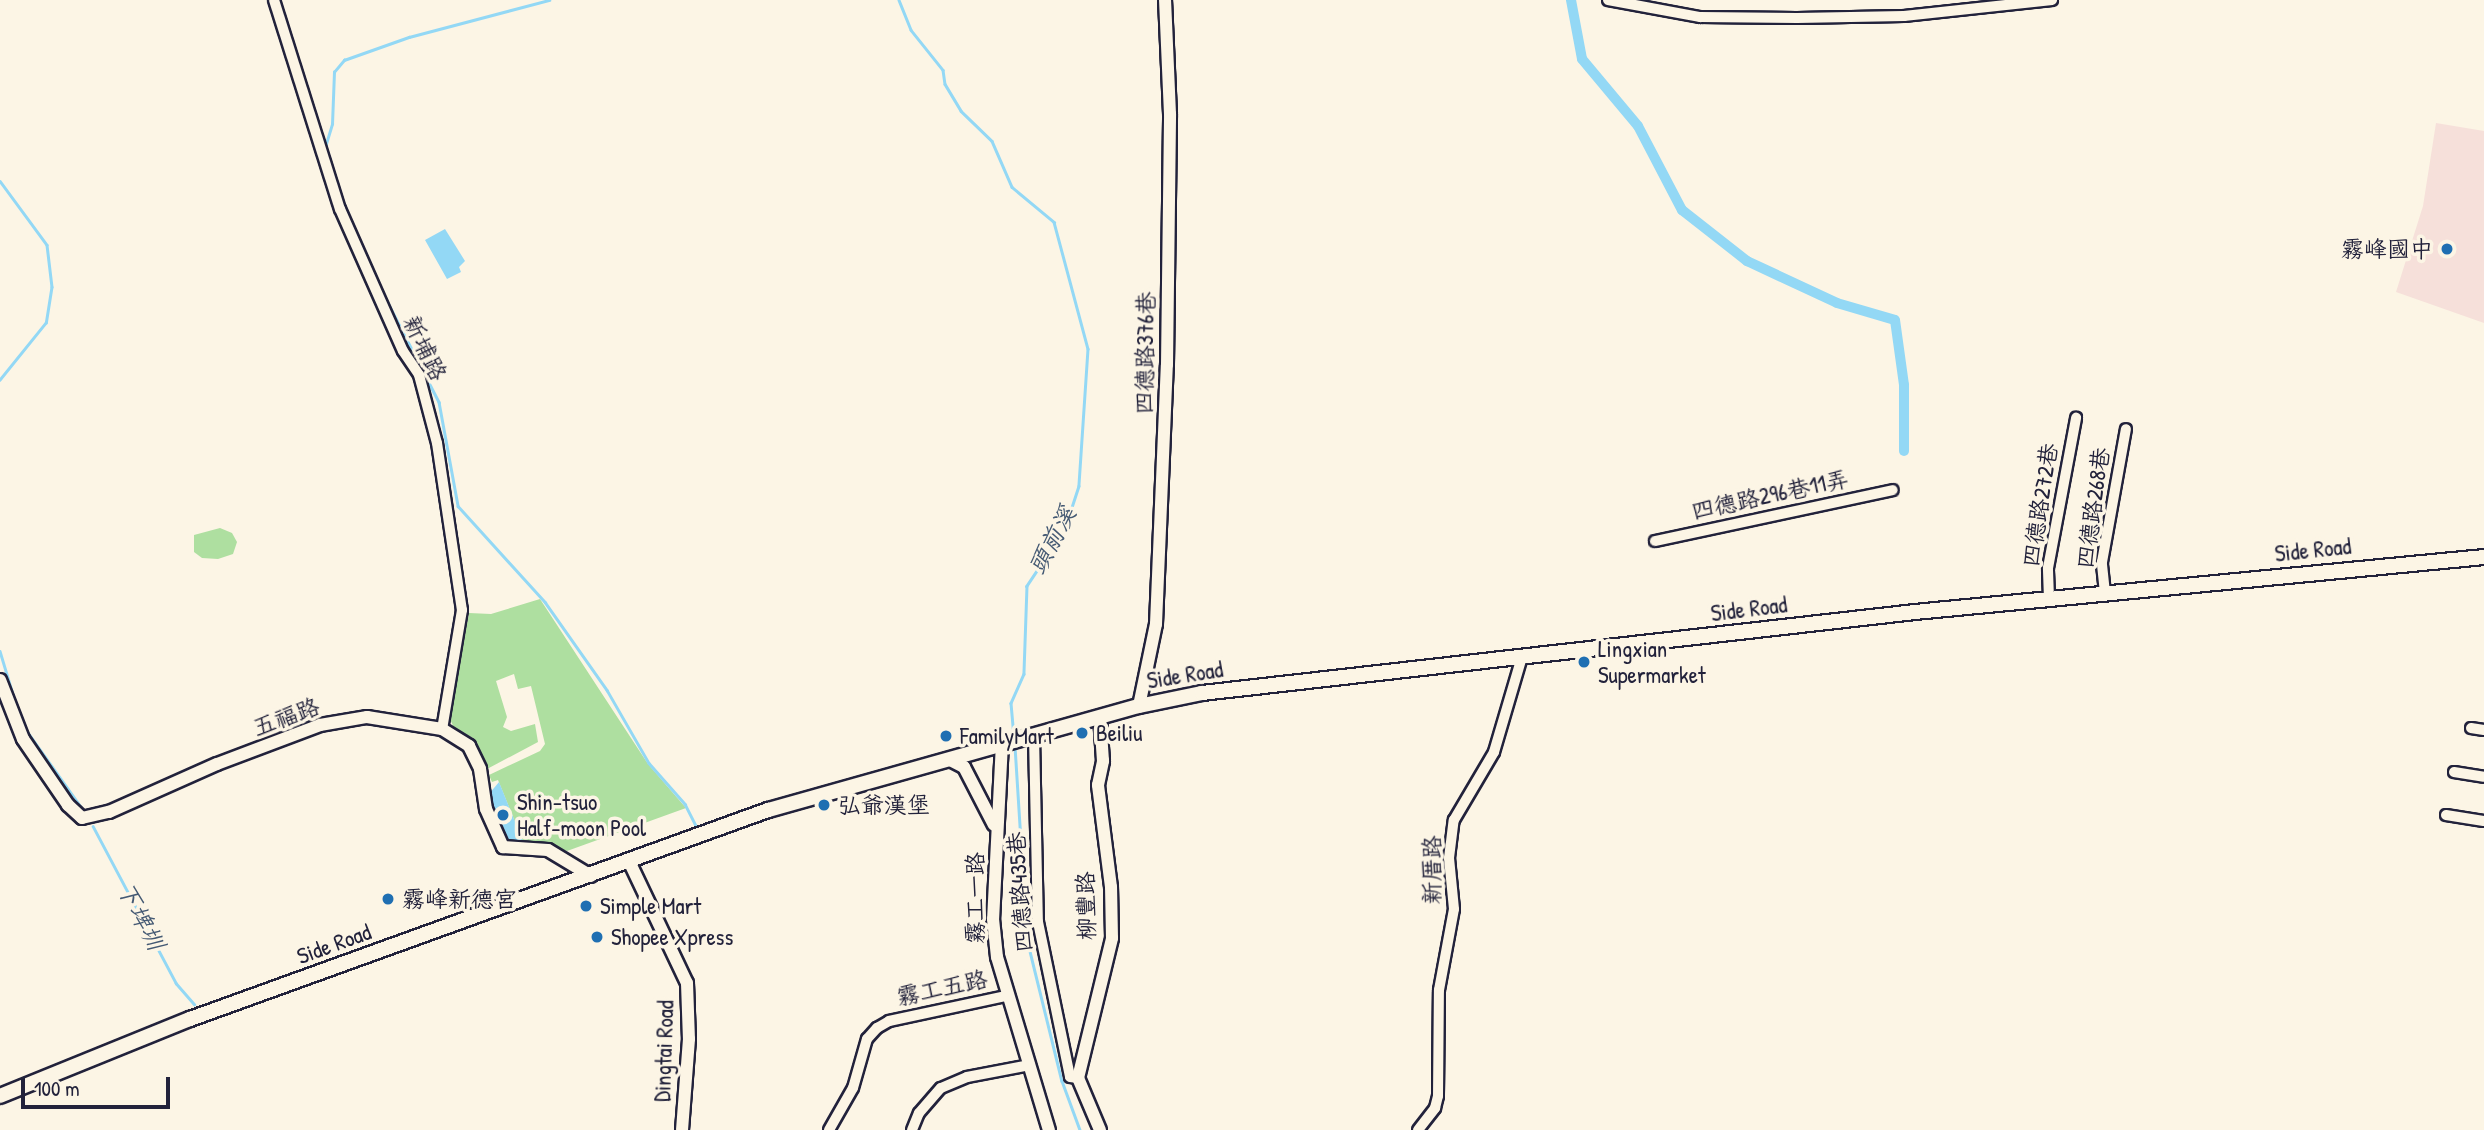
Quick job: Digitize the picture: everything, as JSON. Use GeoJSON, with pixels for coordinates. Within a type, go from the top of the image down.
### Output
{"type":"FeatureCollection","features":[{"type":"Feature","properties":{"kind":"main road","name":"Side Road"},"geometry":{"type":"LineString","coordinates":[[0,1096],[190,1019],[768,810],[1139,706],[1202,693],[1521,660],[2049,599],[2484,557]]}},
{"type":"Feature","properties":{"kind":"street","name":"新埔路"},"geometry":{"type":"LineString","coordinates":[[274,0],[341,209],[397,339],[419,375],[438,443],[462,610],[442,729]]}},
{"type":"Feature","properties":{"kind":"street","name":"四德路376巷"},"geometry":{"type":"LineString","coordinates":[[1139,706],[1156,624],[1167,365],[1170,114],[1165,0]]}},
{"type":"Feature","properties":{"kind":"street"},"geometry":{"type":"LineString","coordinates":[[1608,0],[1700,16],[1797,18],[1904,16],[2052,0]]}},
{"type":"Feature","properties":{"kind":"street","name":"四德路272巷"},"geometry":{"type":"LineString","coordinates":[[2049,599],[2048,568],[2076,418]]}},
{"type":"Feature","properties":{"kind":"street","name":"四德路268巷"},"geometry":{"type":"LineString","coordinates":[[2105,593],[2102,562],[2126,429]]}},
{"type":"Feature","properties":{"kind":"street","name":"四德路296巷11弄"},"geometry":{"type":"LineString","coordinates":[[1655,541],[1894,490]]}},
{"type":"Feature","properties":{"kind":"street","name":"新厝路"},"geometry":{"type":"LineString","coordinates":[[1418,1130],[1435,1108],[1437,1096],[1439,990],[1454,909],[1449,858],[1454,820],[1494,752],[1521,660]]}},
{"type":"Feature","properties":{"kind":"street","name":"五福路"},"geometry":{"type":"LineString","coordinates":[[0,680],[23,739],[68,805],[82,818],[109,812],[217,764],[339,720],[367,717],[442,729],[469,746],[480,769],[489,818],[503,847],[548,850],[591,876]]}},
{"type":"Feature","properties":{"kind":"street","name":"柳豐路"},"geometry":{"type":"LineString","coordinates":[[1078,1078],[1112,939],[1111,887],[1098,786],[1103,761],[1100,717]]}},
{"type":"Feature","properties":{"kind":"street"},"geometry":{"type":"LineString","coordinates":[[2471,728],[2484,730]]}},
{"type":"Feature","properties":{"kind":"street","name":"四德路435巷"},"geometry":{"type":"LineString","coordinates":[[1030,737],[1038,922],[1070,1077],[1078,1078]]}},
{"type":"Feature","properties":{"kind":"street","name":"霧工一路"},"geometry":{"type":"LineString","coordinates":[[1004,742],[995,827],[993,919],[1006,996],[1049,1130]]}},
{"type":"Feature","properties":{"kind":"street"},"geometry":{"type":"LineString","coordinates":[[948,759],[964,767],[995,827]]}},
{"type":"Feature","properties":{"kind":"street"},"geometry":{"type":"LineString","coordinates":[[2454,772],[2484,777]]}},
{"type":"Feature","properties":{"kind":"street"},"geometry":{"type":"LineString","coordinates":[[2446,815],[2484,821]]}},
{"type":"Feature","properties":{"kind":"street","name":"Dingtai Road"},"geometry":{"type":"LineString","coordinates":[[629,861],[687,983],[682,1130]]}},
{"type":"Feature","properties":{"kind":"street","name":"霧工五路"},"geometry":{"type":"LineString","coordinates":[[829,1130],[853,1088],[867,1039],[877,1028],[889,1021],[1006,996]]}},
{"type":"Feature","properties":{"kind":"street"},"geometry":{"type":"LineString","coordinates":[[912,1130],[919,1113],[941,1088],[967,1077],[1030,1065]]}},
{"type":"Feature","properties":{"kind":"street"},"geometry":{"type":"LineString","coordinates":[[1078,1078],[1100,1130]]}},
{"type":"Feature","properties":{"kind":"shaded area","name":"霧峰國中"},"geometry":{"type":"Polygon","coordinates":[[[2436,123],[2484,131],[2484,323],[2396,292],[2423,206],[2436,123]]]}},
{"type":"Feature","properties":{"kind":"green space"},"geometry":{"type":"Polygon","coordinates":[[[220,528],[232,533],[237,542],[233,554],[218,559],[202,558],[194,552],[194,535],[220,528]]]}},
{"type":"Feature","properties":{"kind":"green space"},"geometry":{"type":"Polygon","coordinates":[[[540,599],[648,764],[686,808],[567,851],[556,847],[526,849],[498,780],[492,782],[489,775],[540,751],[545,744],[531,686],[518,689],[514,674],[496,681],[507,717],[503,727],[511,731],[535,724],[538,742],[487,769],[473,738],[454,728],[450,719],[469,613],[491,614],[540,599]]]}},
{"type":"Feature","properties":{"kind":"water"},"geometry":{"type":"Polygon","coordinates":[[[445,229],[465,261],[459,267],[461,272],[447,279],[425,240],[445,229]]]}},
{"type":"Feature","properties":{"kind":"water","name":"Shin-tsuo Half-moon Pool"},"geometry":{"type":"Polygon","coordinates":[[[499,782],[526,849],[507,839],[497,824],[489,794],[499,782]]]}},
{"type":"Feature","properties":{"kind":"waterway"},"geometry":{"type":"LineString","coordinates":[[325,147],[332,124],[334,72],[344,60],[409,37],[549,0]]}},
{"type":"Feature","properties":{"kind":"waterway","name":"頭前溪"},"geometry":{"type":"LineString","coordinates":[[899,0],[911,30],[943,70],[945,84],[961,111],[992,141],[1012,187],[1054,222],[1088,349],[1079,486],[1065,529],[1027,586],[1024,674],[1011,703],[1014,736]]}},
{"type":"Feature","properties":{"kind":"waterway"},"geometry":{"type":"LineString","coordinates":[[1571,0],[1582,59],[1638,126],[1682,210],[1747,261],[1837,303],[1895,320],[1904,385],[1904,451]]}},
{"type":"Feature","properties":{"kind":"waterway","name":"下埤圳"},"geometry":{"type":"LineString","coordinates":[[0,181],[47,245],[52,287],[46,323],[0,380]]}},
{"type":"Feature","properties":{"kind":"waterway"},"geometry":{"type":"LineString","coordinates":[[383,293],[439,402],[458,506],[545,602],[607,690],[649,763],[685,804],[696,826]]}},
{"type":"Feature","properties":{"kind":"waterway","name":"下埤圳"},"geometry":{"type":"LineString","coordinates":[[0,651],[15,701]]}},
{"type":"Feature","properties":{"kind":"waterway","name":"下埤圳"},"geometry":{"type":"LineString","coordinates":[[24,727],[81,807]]}},
{"type":"Feature","properties":{"kind":"waterway","name":"頭前溪"},"geometry":{"type":"LineString","coordinates":[[1015,746],[1027,939],[1062,1081],[1080,1130]]}},
{"type":"Feature","properties":{"kind":"waterway","name":"下埤圳"},"geometry":{"type":"LineString","coordinates":[[93,826],[176,983],[194,1004]]}},
{"type":"Feature","properties":{"kind":"place","name":"霧峰國中"},"geometry":{"type":"Point","coordinates":[2447,249]}},
{"type":"Feature","properties":{"kind":"place","name":"Lingxian Supermarket"},"geometry":{"type":"Point","coordinates":[1584,662]}},
{"type":"Feature","properties":{"kind":"place","name":"Beiliu"},"geometry":{"type":"Point","coordinates":[1082,733]}},
{"type":"Feature","properties":{"kind":"place","name":"FamilyMart"},"geometry":{"type":"Point","coordinates":[946,736]}},
{"type":"Feature","properties":{"kind":"place","name":"弘爺漢堡"},"geometry":{"type":"Point","coordinates":[824,805]}},
{"type":"Feature","properties":{"kind":"place","name":"Shin-tsuo Half-moon Pool"},"geometry":{"type":"Point","coordinates":[503,815]}},
{"type":"Feature","properties":{"kind":"place","name":"霧峰新德宮"},"geometry":{"type":"Point","coordinates":[388,899]}},
{"type":"Feature","properties":{"kind":"place","name":"Simple Mart"},"geometry":{"type":"Point","coordinates":[586,906]}},
{"type":"Feature","properties":{"kind":"place","name":"Shopee Xpress"},"geometry":{"type":"Point","coordinates":[597,937]}}]}
